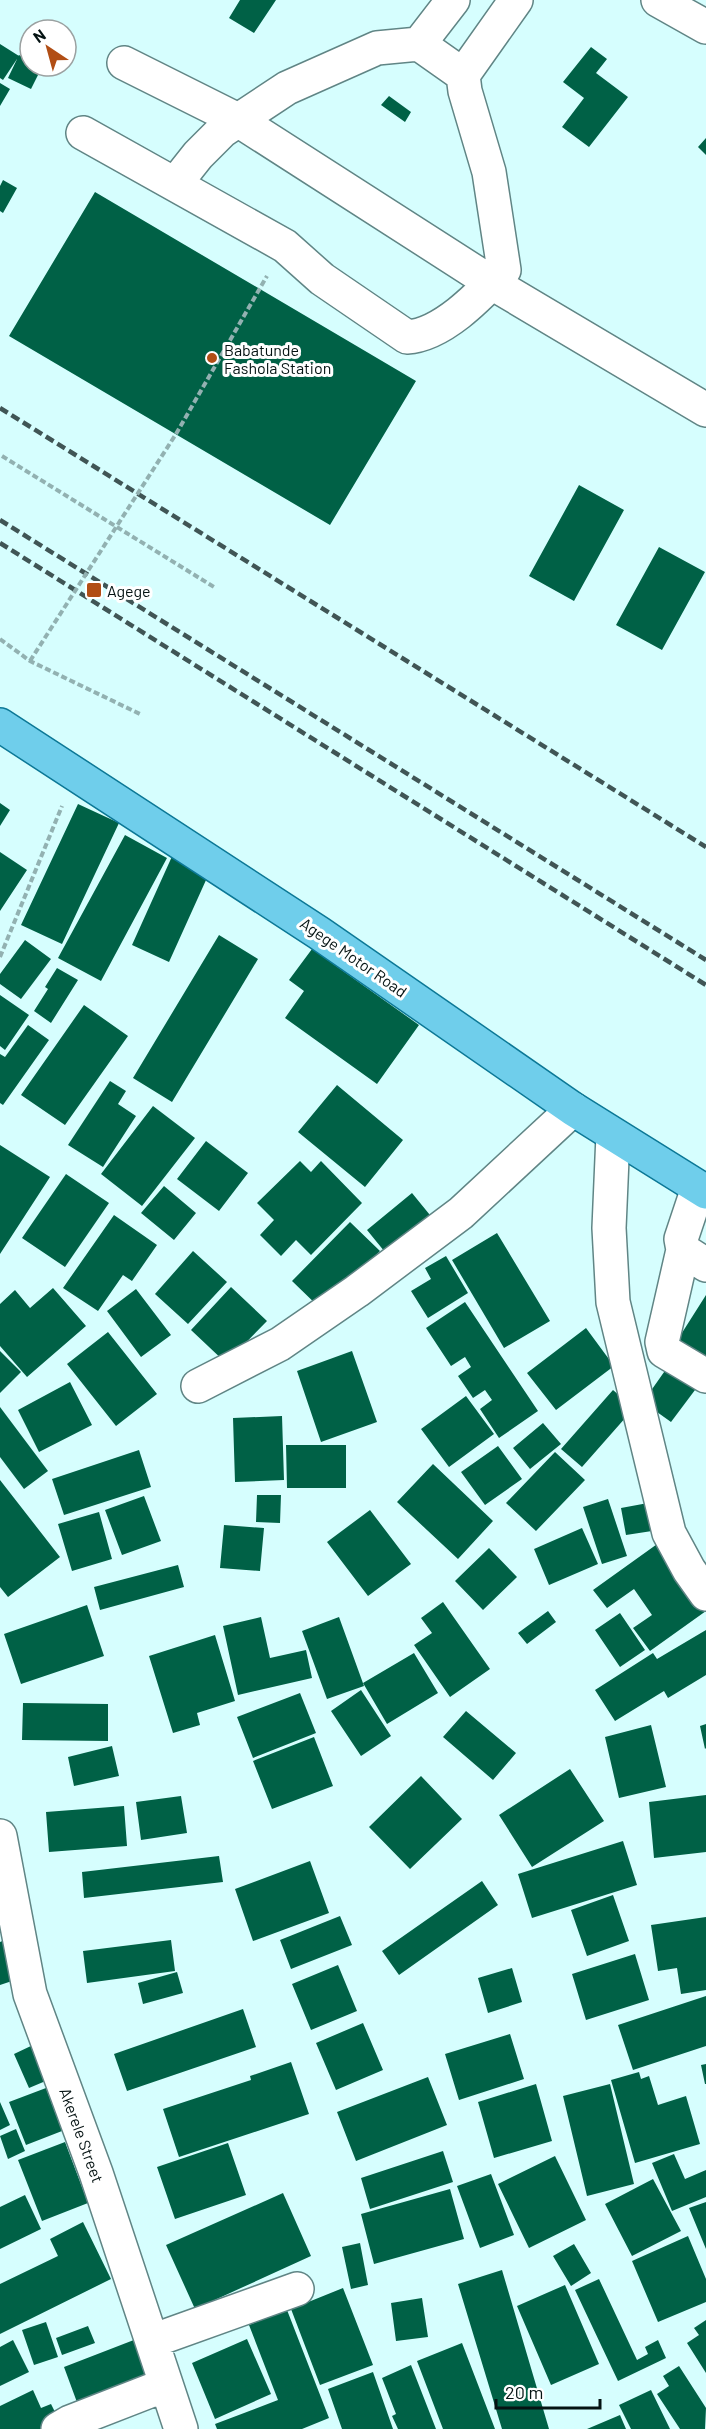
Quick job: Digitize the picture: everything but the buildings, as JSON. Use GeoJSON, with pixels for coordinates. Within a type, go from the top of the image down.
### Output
{"type":"FeatureCollection","features":[{"type":"Feature","properties":{"kind":"main road","name":"Agege Motor Road"},"geometry":{"type":"LineString","coordinates":[[0,725],[319,933],[573,1109],[702,1190]]}},
{"type":"Feature","properties":{"kind":"street"},"geometry":{"type":"LineString","coordinates":[[419,44],[453,0]]}},
{"type":"Feature","properties":{"kind":"street"},"geometry":{"type":"LineString","coordinates":[[83,134],[285,246],[322,279],[407,337],[416,336],[449,319],[478,297],[504,270],[489,172],[465,91],[464,75],[516,0]]}},
{"type":"Feature","properties":{"kind":"street"},"geometry":{"type":"LineString","coordinates":[[658,0],[706,27]]}},
{"type":"Feature","properties":{"kind":"street"},"geometry":{"type":"LineString","coordinates":[[175,184],[198,154],[222,131],[238,120],[287,88],[376,48],[419,44],[464,75]]}},
{"type":"Feature","properties":{"kind":"street"},"geometry":{"type":"LineString","coordinates":[[124,63],[238,120],[492,283],[706,410]]}},
{"type":"Feature","properties":{"kind":"street"},"geometry":{"type":"LineString","coordinates":[[198,1386],[280,1344],[357,1292],[461,1213],[573,1109]]}},
{"type":"Feature","properties":{"kind":"street"},"geometry":{"type":"LineString","coordinates":[[613,1135],[609,1228],[613,1302],[669,1533],[689,1570],[706,1594]]}},
{"type":"Feature","properties":{"kind":"street"},"geometry":{"type":"LineString","coordinates":[[702,1190],[681,1239],[695,1258],[662,1342],[664,1351],[706,1376]]}},
{"type":"Feature","properties":{"kind":"street","name":"Akerele Street"},"geometry":{"type":"LineString","coordinates":[[0,1836],[30,1994],[96,2173],[181,2429]]}},
{"type":"Feature","properties":{"kind":"street"},"geometry":{"type":"LineString","coordinates":[[152,2341],[297,2289]]}},
{"type":"Feature","properties":{"kind":"street"},"geometry":{"type":"LineString","coordinates":[[58,2429],[70,2422],[165,2385]]}},
{"type":"Feature","properties":{"kind":"path"},"geometry":{"type":"LineString","coordinates":[[30,661],[176,434],[285,246]]}},
{"type":"Feature","properties":{"kind":"path"},"geometry":{"type":"LineString","coordinates":[[2,456],[214,587]]}},
{"type":"Feature","properties":{"kind":"path"},"geometry":{"type":"LineString","coordinates":[[0,639],[30,661],[142,715]]}},
{"type":"Feature","properties":{"kind":"path"},"geometry":{"type":"LineString","coordinates":[[0,957],[75,775]]}},
{"type":"Feature","properties":{"kind":"railway"},"geometry":{"type":"LineString","coordinates":[[0,408],[706,847]]}},
{"type":"Feature","properties":{"kind":"railway"},"geometry":{"type":"LineString","coordinates":[[0,520],[706,960]]}},
{"type":"Feature","properties":{"kind":"railway"},"geometry":{"type":"LineString","coordinates":[[0,543],[706,985]]}},
{"type":"Feature","properties":{"kind":"place","name":"Babatunde Fashola Station"},"geometry":{"type":"Point","coordinates":[212,358]}},
{"type":"Feature","properties":{"kind":"place","name":"Agege"},"geometry":{"type":"Point","coordinates":[94,590]}}]}
